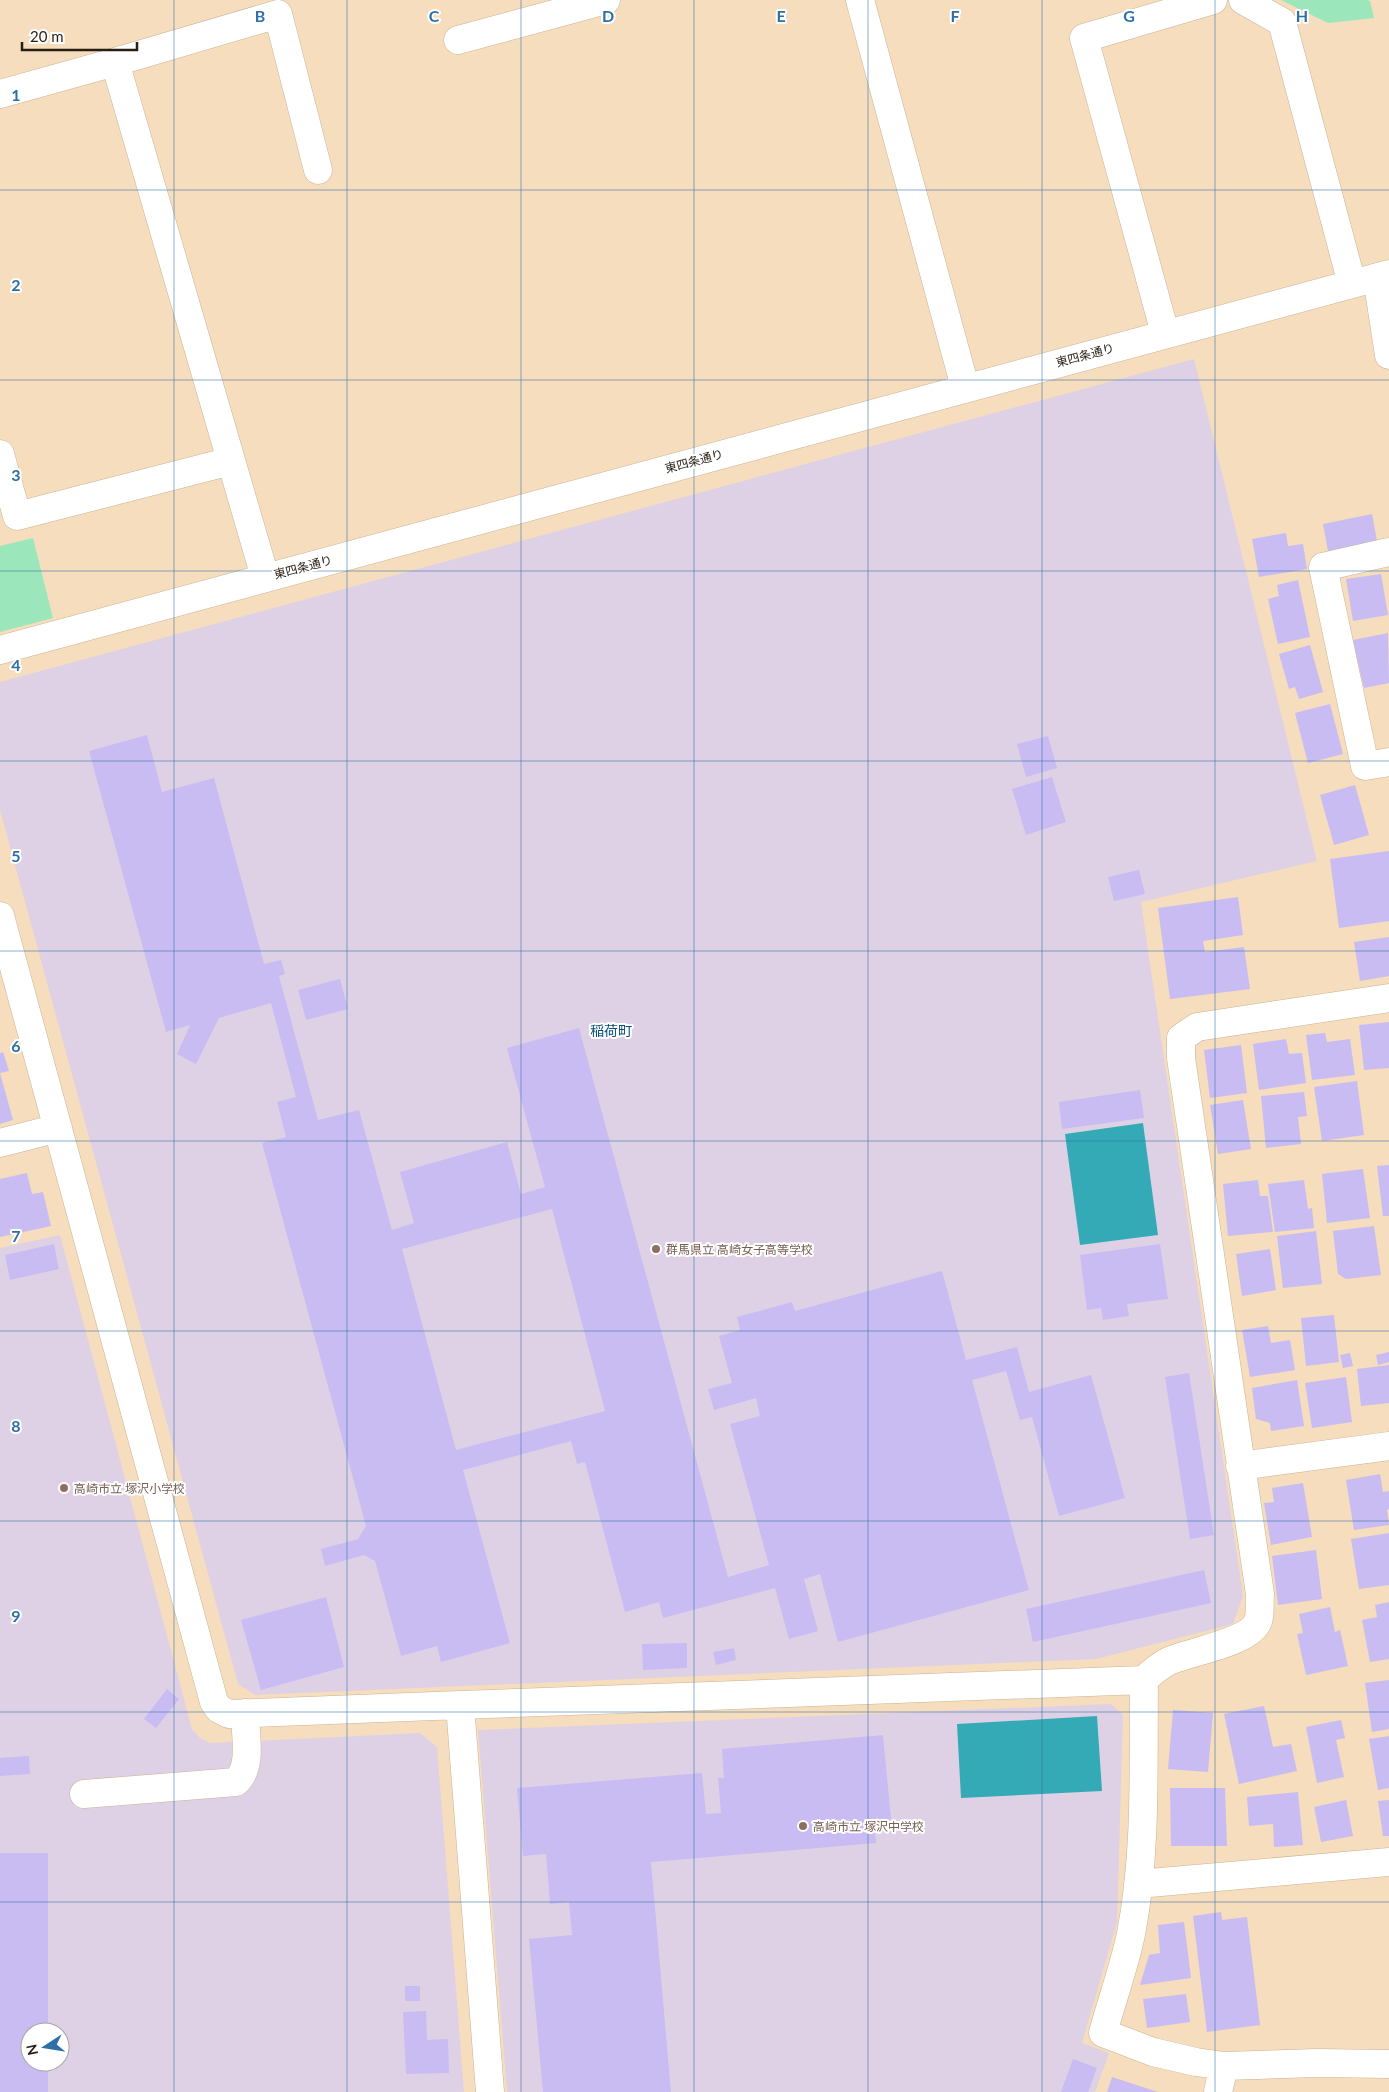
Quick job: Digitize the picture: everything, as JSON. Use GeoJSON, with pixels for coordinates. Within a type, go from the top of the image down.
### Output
{"type":"FeatureCollection","features":[{"type":"Feature","properties":{"kind":"street"},"geometry":{"type":"LineString","coordinates":[[458,40],[606,0]]}},
{"type":"Feature","properties":{"kind":"street"},"geometry":{"type":"LineString","coordinates":[[860,0],[965,387]]}},
{"type":"Feature","properties":{"kind":"street"},"geometry":{"type":"LineString","coordinates":[[1165,333],[1084,38],[1213,0]]}},
{"type":"Feature","properties":{"kind":"street"},"geometry":{"type":"LineString","coordinates":[[1243,0],[1282,22],[1373,278],[1389,355]]}},
{"type":"Feature","properties":{"kind":"street"},"geometry":{"type":"LineString","coordinates":[[0,94],[115,62],[276,7],[318,170]]}},
{"type":"Feature","properties":{"kind":"street"},"geometry":{"type":"LineString","coordinates":[[115,62],[265,577]]}},
{"type":"Feature","properties":{"kind":"street","name":"東四条通り"},"geometry":{"type":"LineString","coordinates":[[0,650],[1373,278]]}},
{"type":"Feature","properties":{"kind":"street"},"geometry":{"type":"LineString","coordinates":[[0,454],[17,516],[231,461]]}},
{"type":"Feature","properties":{"kind":"street"},"geometry":{"type":"LineString","coordinates":[[1389,552],[1323,567],[1365,766],[1389,762]]}},
{"type":"Feature","properties":{"kind":"street"},"geometry":{"type":"LineString","coordinates":[[0,916],[6,961],[58,1128],[214,1702],[219,1710],[229,1714],[1144,1680],[1156,1668],[1170,1661],[1240,1637],[1253,1630],[1259,1620],[1260,1594],[1181,1058],[1180,1038],[1197,1028],[1389,998]]}},
{"type":"Feature","properties":{"kind":"street"},"geometry":{"type":"LineString","coordinates":[[0,1143],[58,1128]]}},
{"type":"Feature","properties":{"kind":"street"},"geometry":{"type":"LineString","coordinates":[[1240,1466],[1389,1446]]}},
{"type":"Feature","properties":{"kind":"street"},"geometry":{"type":"LineString","coordinates":[[1144,1680],[1142,1845],[1138,1884],[1130,1935],[1103,2033],[1153,2052],[1224,2066],[1308,2063],[1389,2064]]}},
{"type":"Feature","properties":{"kind":"street"},"geometry":{"type":"LineString","coordinates":[[460,1705],[490,2092]]}},
{"type":"Feature","properties":{"kind":"street"},"geometry":{"type":"LineString","coordinates":[[84,1794],[236,1782],[242,1776],[246,1766],[245,1713]]}},
{"type":"Feature","properties":{"kind":"street"},"geometry":{"type":"LineString","coordinates":[[1138,1884],[1389,1862]]}},
{"type":"Feature","properties":{"kind":"street"},"geometry":{"type":"LineString","coordinates":[[1218,2092],[1224,2066]]}},
{"type":"Feature","properties":{"kind":"shaded area","name":"群馬県立 高崎女子高等学校"},"geometry":{"type":"Polygon","coordinates":[[[1194,359],[1317,861],[1141,902],[1243,1596],[1233,1624],[1096,1659],[255,1695],[238,1684],[0,810],[0,682],[1194,359]]]}},
{"type":"Feature","properties":{"kind":"shaded area","name":"高崎市立 塚沢小学校"},"geometry":{"type":"Polygon","coordinates":[[[60,1235],[192,1729],[200,1738],[210,1743],[420,1733],[437,1747],[464,2092],[0,2092],[0,1248],[60,1235]]]}},
{"type":"Feature","properties":{"kind":"shaded area","name":"高崎市立 塚沢中学校"},"geometry":{"type":"Polygon","coordinates":[[[1111,1704],[1123,1715],[1117,1922],[1082,2043],[1109,2053],[1095,2092],[507,2092],[478,1730],[1111,1704]]]}},
{"type":"Feature","properties":{"kind":"green space"},"geometry":{"type":"Polygon","coordinates":[[[1281,0],[1366,0],[1370,1],[1374,18],[1328,23],[1281,0]]]}},
{"type":"Feature","properties":{"kind":"green space"},"geometry":{"type":"Polygon","coordinates":[[[33,538],[53,618],[0,632],[0,546],[33,538]]]}},
{"type":"Feature","properties":{"kind":"water"},"geometry":{"type":"Polygon","coordinates":[[[1143,1123],[1158,1235],[1080,1245],[1065,1134],[1143,1123]]]}},
{"type":"Feature","properties":{"kind":"water"},"geometry":{"type":"Polygon","coordinates":[[[1097,1716],[1102,1791],[961,1798],[957,1724],[1097,1716]]]}},
{"type":"Feature","properties":{"kind":"building"},"geometry":{"type":"Polygon","coordinates":[[[1372,514],[1377,541],[1328,551],[1323,524],[1372,514]]]}},
{"type":"Feature","properties":{"kind":"building"},"geometry":{"type":"Polygon","coordinates":[[[1286,533],[1288,546],[1303,544],[1307,569],[1259,577],[1252,539],[1286,533]]]}},
{"type":"Feature","properties":{"kind":"building"},"geometry":{"type":"Polygon","coordinates":[[[1381,574],[1388,615],[1353,621],[1346,579],[1381,574]]]}},
{"type":"Feature","properties":{"kind":"building"},"geometry":{"type":"Polygon","coordinates":[[[1298,580],[1310,637],[1278,644],[1268,599],[1279,596],[1277,585],[1298,580]]]}},
{"type":"Feature","properties":{"kind":"building"},"geometry":{"type":"Polygon","coordinates":[[[1388,633],[1389,683],[1364,688],[1353,640],[1388,633]]]}},
{"type":"Feature","properties":{"kind":"building"},"geometry":{"type":"Polygon","coordinates":[[[1310,645],[1323,692],[1299,699],[1295,687],[1289,689],[1279,654],[1310,645]]]}},
{"type":"Feature","properties":{"kind":"building"},"geometry":{"type":"Polygon","coordinates":[[[1330,704],[1343,754],[1308,763],[1295,713],[1330,704]]]}},
{"type":"Feature","properties":{"kind":"building"},"geometry":{"type":"Polygon","coordinates":[[[147,735],[162,792],[214,778],[264,964],[281,960],[285,974],[279,976],[318,1120],[359,1110],[392,1230],[414,1223],[400,1172],[507,1142],[521,1194],[545,1187],[507,1048],[579,1028],[728,1577],[769,1565],[730,1424],[760,1416],[756,1398],[714,1410],[708,1389],[732,1383],[719,1336],[740,1330],[737,1317],[792,1302],[795,1311],[942,1271],[966,1360],[1017,1347],[1029,1392],[1091,1375],[1125,1498],[1059,1516],[1032,1417],[1020,1420],[1006,1371],[972,1380],[1029,1590],[838,1642],[820,1574],[804,1579],[818,1631],[789,1639],[775,1588],[663,1618],[659,1602],[625,1612],[585,1462],[577,1464],[571,1441],[463,1470],[510,1643],[441,1662],[437,1646],[401,1656],[375,1561],[364,1555],[325,1566],[321,1549],[358,1539],[366,1526],[262,1143],[286,1137],[277,1102],[296,1097],[271,1003],[219,1018],[196,1064],[177,1054],[190,1025],[166,1032],[89,751],[147,735]],[[552,1209],[402,1249],[456,1450],[605,1411],[552,1209]]]}},
{"type":"Feature","properties":{"kind":"building"},"geometry":{"type":"Polygon","coordinates":[[[1048,736],[1057,768],[1026,777],[1017,744],[1048,736]]]}},
{"type":"Feature","properties":{"kind":"building"},"geometry":{"type":"Polygon","coordinates":[[[1052,777],[1066,822],[1026,835],[1012,789],[1052,777]]]}},
{"type":"Feature","properties":{"kind":"building"},"geometry":{"type":"Polygon","coordinates":[[[1355,785],[1369,835],[1334,845],[1320,795],[1355,785]]]}},
{"type":"Feature","properties":{"kind":"building"},"geometry":{"type":"Polygon","coordinates":[[[1389,851],[1389,921],[1339,928],[1330,859],[1389,851]]]}},
{"type":"Feature","properties":{"kind":"building"},"geometry":{"type":"Polygon","coordinates":[[[1139,870],[1145,894],[1114,901],[1108,877],[1139,870]]]}},
{"type":"Feature","properties":{"kind":"building"},"geometry":{"type":"Polygon","coordinates":[[[1238,897],[1243,935],[1203,941],[1205,952],[1244,947],[1250,989],[1170,999],[1158,908],[1238,897]]]}},
{"type":"Feature","properties":{"kind":"building"},"geometry":{"type":"Polygon","coordinates":[[[1389,937],[1389,976],[1360,981],[1354,942],[1389,937]]]}},
{"type":"Feature","properties":{"kind":"building"},"geometry":{"type":"Polygon","coordinates":[[[340,979],[348,1009],[306,1020],[298,990],[340,979]]]}},
{"type":"Feature","properties":{"kind":"building"},"geometry":{"type":"Polygon","coordinates":[[[1389,1022],[1389,1068],[1364,1070],[1359,1025],[1389,1022]]]}},
{"type":"Feature","properties":{"kind":"building"},"geometry":{"type":"Polygon","coordinates":[[[1325,1033],[1327,1042],[1350,1039],[1355,1075],[1312,1080],[1306,1035],[1325,1033]]]}},
{"type":"Feature","properties":{"kind":"building"},"geometry":{"type":"Polygon","coordinates":[[[1286,1039],[1289,1054],[1302,1053],[1306,1083],[1259,1090],[1253,1044],[1286,1039]]]}},
{"type":"Feature","properties":{"kind":"building"},"geometry":{"type":"Polygon","coordinates":[[[1241,1045],[1247,1093],[1210,1098],[1204,1050],[1241,1045]]]}},
{"type":"Feature","properties":{"kind":"building"},"geometry":{"type":"Polygon","coordinates":[[[3,1052],[9,1071],[0,1073],[0,1053],[3,1052]]]}},
{"type":"Feature","properties":{"kind":"building"},"geometry":{"type":"Polygon","coordinates":[[[0,1073],[13,1120],[0,1124],[0,1073]]]}},
{"type":"Feature","properties":{"kind":"building"},"geometry":{"type":"Polygon","coordinates":[[[1357,1081],[1364,1135],[1322,1141],[1314,1087],[1357,1081]]]}},
{"type":"Feature","properties":{"kind":"building"},"geometry":{"type":"Polygon","coordinates":[[[1140,1090],[1144,1118],[1062,1129],[1059,1102],[1140,1090]]]}},
{"type":"Feature","properties":{"kind":"building"},"geometry":{"type":"Polygon","coordinates":[[[1304,1092],[1307,1116],[1298,1117],[1301,1144],[1266,1148],[1261,1096],[1304,1092]]]}},
{"type":"Feature","properties":{"kind":"building"},"geometry":{"type":"Polygon","coordinates":[[[1243,1100],[1251,1149],[1218,1154],[1210,1105],[1243,1100]]]}},
{"type":"Feature","properties":{"kind":"building"},"geometry":{"type":"Polygon","coordinates":[[[1389,1165],[1389,1216],[1383,1216],[1377,1166],[1389,1165]]]}},
{"type":"Feature","properties":{"kind":"building"},"geometry":{"type":"Polygon","coordinates":[[[1363,1169],[1370,1218],[1327,1223],[1322,1174],[1363,1169]]]}},
{"type":"Feature","properties":{"kind":"building"},"geometry":{"type":"Polygon","coordinates":[[[27,1173],[32,1194],[43,1192],[51,1226],[0,1237],[0,1179],[27,1173]]]}},
{"type":"Feature","properties":{"kind":"building"},"geometry":{"type":"Polygon","coordinates":[[[1258,1180],[1260,1196],[1268,1196],[1273,1232],[1228,1236],[1223,1184],[1258,1180]]]}},
{"type":"Feature","properties":{"kind":"building"},"geometry":{"type":"Polygon","coordinates":[[[1304,1180],[1308,1209],[1312,1208],[1314,1228],[1275,1232],[1268,1184],[1304,1180]]]}},
{"type":"Feature","properties":{"kind":"building"},"geometry":{"type":"Polygon","coordinates":[[[1374,1226],[1381,1275],[1346,1279],[1338,1274],[1333,1231],[1374,1226]]]}},
{"type":"Feature","properties":{"kind":"building"},"geometry":{"type":"Polygon","coordinates":[[[1316,1231],[1322,1284],[1283,1288],[1277,1236],[1316,1231]]]}},
{"type":"Feature","properties":{"kind":"building"},"geometry":{"type":"Polygon","coordinates":[[[54,1244],[59,1269],[10,1280],[5,1255],[54,1244]]]}},
{"type":"Feature","properties":{"kind":"building"},"geometry":{"type":"Polygon","coordinates":[[[1160,1244],[1168,1299],[1127,1304],[1129,1316],[1103,1320],[1101,1308],[1087,1310],[1080,1255],[1160,1244]]]}},
{"type":"Feature","properties":{"kind":"building"},"geometry":{"type":"Polygon","coordinates":[[[1270,1249],[1276,1290],[1242,1296],[1236,1254],[1270,1249]]]}},
{"type":"Feature","properties":{"kind":"building"},"geometry":{"type":"Polygon","coordinates":[[[1334,1315],[1339,1362],[1306,1366],[1301,1318],[1334,1315]]]}},
{"type":"Feature","properties":{"kind":"building"},"geometry":{"type":"Polygon","coordinates":[[[1268,1326],[1271,1343],[1290,1340],[1295,1370],[1250,1377],[1242,1330],[1268,1326]]]}},
{"type":"Feature","properties":{"kind":"building"},"geometry":{"type":"Polygon","coordinates":[[[1389,1352],[1389,1362],[1378,1365],[1376,1355],[1389,1352]]]}},
{"type":"Feature","properties":{"kind":"building"},"geometry":{"type":"Polygon","coordinates":[[[1350,1353],[1353,1366],[1343,1368],[1340,1355],[1350,1353]]]}},
{"type":"Feature","properties":{"kind":"building"},"geometry":{"type":"Polygon","coordinates":[[[1389,1365],[1389,1403],[1361,1406],[1357,1369],[1389,1365]]]}},
{"type":"Feature","properties":{"kind":"building"},"geometry":{"type":"Polygon","coordinates":[[[1189,1373],[1214,1535],[1190,1539],[1165,1377],[1189,1373]]]}},
{"type":"Feature","properties":{"kind":"building"},"geometry":{"type":"Polygon","coordinates":[[[1346,1377],[1352,1422],[1312,1428],[1305,1383],[1346,1377]]]}},
{"type":"Feature","properties":{"kind":"building"},"geometry":{"type":"Polygon","coordinates":[[[1297,1380],[1304,1426],[1271,1431],[1270,1423],[1256,1419],[1252,1388],[1297,1380]]]}},
{"type":"Feature","properties":{"kind":"building"},"geometry":{"type":"Polygon","coordinates":[[[1380,1474],[1383,1492],[1389,1491],[1389,1509],[1387,1510],[1389,1525],[1354,1530],[1346,1480],[1380,1474]]]}},
{"type":"Feature","properties":{"kind":"building"},"geometry":{"type":"Polygon","coordinates":[[[1303,1483],[1312,1537],[1271,1545],[1264,1503],[1274,1502],[1272,1488],[1303,1483]]]}},
{"type":"Feature","properties":{"kind":"building"},"geometry":{"type":"Polygon","coordinates":[[[1389,1533],[1389,1585],[1359,1589],[1351,1539],[1389,1533]]]}},
{"type":"Feature","properties":{"kind":"building"},"geometry":{"type":"Polygon","coordinates":[[[1316,1550],[1322,1599],[1278,1605],[1272,1556],[1316,1550]]]}},
{"type":"Feature","properties":{"kind":"building"},"geometry":{"type":"Polygon","coordinates":[[[1204,1570],[1211,1603],[1033,1642],[1026,1609],[1204,1570]]]}},
{"type":"Feature","properties":{"kind":"building"},"geometry":{"type":"Polygon","coordinates":[[[326,1597],[344,1667],[261,1690],[241,1620],[326,1597]]]}},
{"type":"Feature","properties":{"kind":"building"},"geometry":{"type":"Polygon","coordinates":[[[1389,1602],[1389,1659],[1370,1662],[1362,1620],[1377,1617],[1375,1605],[1389,1602]]]}},
{"type":"Feature","properties":{"kind":"building"},"geometry":{"type":"Polygon","coordinates":[[[1330,1607],[1335,1632],[1340,1630],[1348,1666],[1306,1675],[1297,1634],[1303,1633],[1299,1614],[1330,1607]]]}},
{"type":"Feature","properties":{"kind":"building"},"geometry":{"type":"Polygon","coordinates":[[[687,1643],[687,1668],[643,1670],[642,1644],[687,1643]]]}},
{"type":"Feature","properties":{"kind":"building"},"geometry":{"type":"Polygon","coordinates":[[[734,1648],[736,1660],[716,1665],[713,1652],[734,1648]]]}},
{"type":"Feature","properties":{"kind":"building"},"geometry":{"type":"Polygon","coordinates":[[[1389,1680],[1389,1729],[1372,1732],[1365,1683],[1389,1680]]]}},
{"type":"Feature","properties":{"kind":"building"},"geometry":{"type":"Polygon","coordinates":[[[167,1689],[179,1699],[156,1728],[144,1719],[167,1689]]]}},
{"type":"Feature","properties":{"kind":"building"},"geometry":{"type":"Polygon","coordinates":[[[1264,1706],[1273,1747],[1291,1744],[1297,1771],[1239,1784],[1224,1714],[1264,1706]]]}},
{"type":"Feature","properties":{"kind":"building"},"geometry":{"type":"Polygon","coordinates":[[[1173,1710],[1213,1713],[1208,1772],[1168,1769],[1173,1710]]]}},
{"type":"Feature","properties":{"kind":"building"},"geometry":{"type":"Polygon","coordinates":[[[1341,1720],[1345,1738],[1336,1740],[1344,1777],[1317,1783],[1306,1727],[1341,1720]]]}},
{"type":"Feature","properties":{"kind":"building"},"geometry":{"type":"Polygon","coordinates":[[[883,1735],[891,1819],[874,1821],[876,1843],[651,1862],[671,2092],[543,2092],[529,1939],[572,1935],[569,1902],[550,1904],[546,1854],[523,1856],[517,1788],[702,1773],[706,1814],[721,1813],[718,1778],[724,1778],[722,1749],[883,1735]]]}},
{"type":"Feature","properties":{"kind":"building"},"geometry":{"type":"Polygon","coordinates":[[[1389,1736],[1389,1788],[1378,1790],[1369,1739],[1389,1736]]]}},
{"type":"Feature","properties":{"kind":"building"},"geometry":{"type":"Polygon","coordinates":[[[29,1756],[30,1774],[0,1776],[0,1758],[29,1756]]]}},
{"type":"Feature","properties":{"kind":"building"},"geometry":{"type":"Polygon","coordinates":[[[1170,1788],[1225,1788],[1227,1846],[1171,1846],[1170,1788]]]}},
{"type":"Feature","properties":{"kind":"building"},"geometry":{"type":"Polygon","coordinates":[[[1298,1792],[1303,1845],[1274,1847],[1273,1824],[1249,1826],[1247,1797],[1298,1792]]]}},
{"type":"Feature","properties":{"kind":"building"},"geometry":{"type":"Polygon","coordinates":[[[1346,1800],[1353,1836],[1321,1842],[1314,1807],[1346,1800]]]}},
{"type":"Feature","properties":{"kind":"building"},"geometry":{"type":"Polygon","coordinates":[[[1389,1800],[1389,1836],[1383,1836],[1378,1801],[1389,1800]]]}},
{"type":"Feature","properties":{"kind":"building"},"geometry":{"type":"Polygon","coordinates":[[[0,1853],[48,1853],[48,2022],[20,2022],[20,2072],[48,2072],[48,2092],[0,2092],[0,1853]]]}},
{"type":"Feature","properties":{"kind":"building"},"geometry":{"type":"Polygon","coordinates":[[[1221,1912],[1222,1920],[1247,1917],[1260,2025],[1207,2032],[1193,1916],[1221,1912]]]}},
{"type":"Feature","properties":{"kind":"building"},"geometry":{"type":"Polygon","coordinates":[[[1184,1922],[1191,1978],[1140,1985],[1149,1955],[1160,1953],[1158,1925],[1184,1922]]]}},
{"type":"Feature","properties":{"kind":"building"},"geometry":{"type":"Polygon","coordinates":[[[405,1986],[420,1986],[420,2001],[405,2001],[405,1986]]]}},
{"type":"Feature","properties":{"kind":"building"},"geometry":{"type":"Polygon","coordinates":[[[1186,1994],[1190,2022],[1147,2028],[1143,1999],[1186,1994]]]}},
{"type":"Feature","properties":{"kind":"building"},"geometry":{"type":"Polygon","coordinates":[[[426,2011],[427,2040],[448,2039],[449,2073],[406,2074],[403,2012],[426,2011]]]}},
{"type":"Feature","properties":{"kind":"building"},"geometry":{"type":"Polygon","coordinates":[[[1073,2059],[1097,2068],[1088,2092],[1061,2092],[1073,2059]]]}},
{"type":"Feature","properties":{"kind":"building"},"geometry":{"type":"Polygon","coordinates":[[[1112,2077],[1158,2092],[1107,2092],[1112,2077]]]}},
{"type":"Feature","properties":{"kind":"place","name":"群馬県立 高崎女子高等学校"},"geometry":{"type":"Point","coordinates":[656,1249]}},
{"type":"Feature","properties":{"kind":"place","name":"高崎市立 塚沢小学校"},"geometry":{"type":"Point","coordinates":[64,1488]}},
{"type":"Feature","properties":{"kind":"place","name":"高崎市立 塚沢中学校"},"geometry":{"type":"Point","coordinates":[803,1826]}},
{"type":"Feature","properties":{"kind":"district","name":"稲荷町"},"geometry":{"type":"Point","coordinates":[611,1030]}}]}
